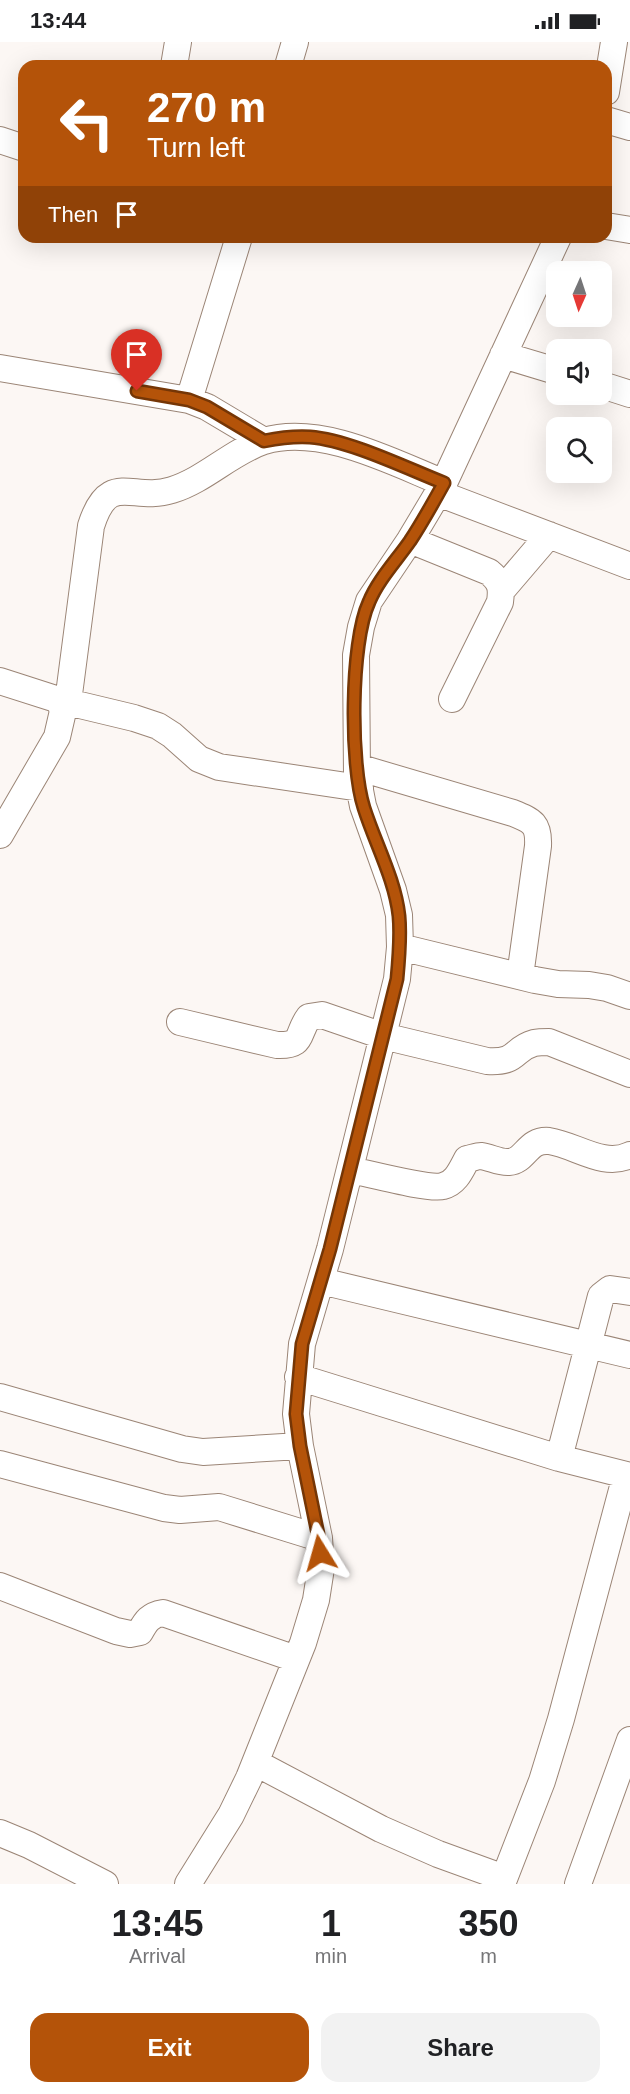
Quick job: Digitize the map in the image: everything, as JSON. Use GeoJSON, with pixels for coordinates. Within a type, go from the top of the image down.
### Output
{"type":"FeatureCollection","features":[{"type":"Feature","properties":{"kind":"street"},"geometry":{"type":"LineString","coordinates":[[175,60],[178,42]]}},
{"type":"Feature","properties":{"kind":"street"},"geometry":{"type":"LineString","coordinates":[[290,60],[295,42]]}},
{"type":"Feature","properties":{"kind":"street"},"geometry":{"type":"LineString","coordinates":[[611,60],[614,42]]}},
{"type":"Feature","properties":{"kind":"street"},"geometry":{"type":"LineString","coordinates":[[612,122],[630,127]]}},
{"type":"Feature","properties":{"kind":"street"},"geometry":{"type":"LineString","coordinates":[[0,140],[18,146]]}},
{"type":"Feature","properties":{"kind":"street"},"geometry":{"type":"LineString","coordinates":[[612,227],[630,230]]}},
{"type":"Feature","properties":{"kind":"street"},"geometry":{"type":"LineString","coordinates":[[189,400],[237,243]]}},
{"type":"Feature","properties":{"kind":"street"},"geometry":{"type":"LineString","coordinates":[[188,1884],[231,1815],[256,1763],[316,1600],[321,1568],[319,1539],[300,1446],[296,1414],[302,1344],[350,1170],[397,979],[400,947],[399,915],[393,890],[363,806],[358,777],[356,655],[361,627],[369,601],[441,488],[555,243]]}},
{"type":"Feature","properties":{"kind":"street"},"geometry":{"type":"LineString","coordinates":[[503,355],[546,368]]}},
{"type":"Feature","properties":{"kind":"street"},"geometry":{"type":"LineString","coordinates":[[0,368],[189,400],[207,407],[264,441]]}},
{"type":"Feature","properties":{"kind":"street"},"geometry":{"type":"LineString","coordinates":[[612,388],[630,394]]}},
{"type":"Feature","properties":{"kind":"street"},"geometry":{"type":"LineString","coordinates":[[0,835],[57,737],[91,526],[96,509],[106,495],[120,491],[168,492],[188,485],[241,452],[264,441],[287,437],[311,437],[337,443],[549,535],[630,566]]}},
{"type":"Feature","properties":{"kind":"street"},"geometry":{"type":"LineString","coordinates":[[502,590],[549,535]]}},
{"type":"Feature","properties":{"kind":"street"},"geometry":{"type":"LineString","coordinates":[[410,540],[489,572],[499,580],[502,590],[500,602],[452,699]]}},
{"type":"Feature","properties":{"kind":"street"},"geometry":{"type":"LineString","coordinates":[[0,681],[158,726],[199,759],[219,767],[358,777],[513,813],[532,821],[539,832],[538,846],[520,976]]}},
{"type":"Feature","properties":{"kind":"street"},"geometry":{"type":"LineString","coordinates":[[400,947],[520,976],[558,984],[607,988],[630,996]]}},
{"type":"Feature","properties":{"kind":"street"},"geometry":{"type":"LineString","coordinates":[[180,1022],[288,1046],[296,1043],[302,1035],[309,1017],[322,1015],[383,1035],[495,1062],[514,1057],[535,1043],[549,1042],[630,1074]]}},
{"type":"Feature","properties":{"kind":"street"},"geometry":{"type":"LineString","coordinates":[[350,1170],[428,1186],[442,1186],[455,1180],[467,1159],[481,1156],[508,1162],[520,1158],[537,1142],[549,1141],[611,1160],[630,1155]]}},
{"type":"Feature","properties":{"kind":"street"},"geometry":{"type":"LineString","coordinates":[[321,1281],[630,1355]]}},
{"type":"Feature","properties":{"kind":"street"},"geometry":{"type":"LineString","coordinates":[[559,1458],[601,1296],[610,1289],[630,1292]]}},
{"type":"Feature","properties":{"kind":"street"},"geometry":{"type":"LineString","coordinates":[[256,1763],[381,1829],[503,1881],[542,1781],[628,1476],[559,1458],[298,1377]]}},
{"type":"Feature","properties":{"kind":"street"},"geometry":{"type":"LineString","coordinates":[[0,1397],[182,1449],[203,1452],[300,1446]]}},
{"type":"Feature","properties":{"kind":"street"},"geometry":{"type":"LineString","coordinates":[[0,1464],[164,1508],[180,1510],[219,1507],[319,1539]]}},
{"type":"Feature","properties":{"kind":"street"},"geometry":{"type":"LineString","coordinates":[[0,1586],[116,1631],[130,1634],[140,1632],[146,1620],[154,1614],[163,1613],[296,1659]]}},
{"type":"Feature","properties":{"kind":"street"},"geometry":{"type":"LineString","coordinates":[[578,1884],[630,1740]]}},
{"type":"Feature","properties":{"kind":"street"},"geometry":{"type":"LineString","coordinates":[[0,1833],[29,1845],[105,1884]]}},
{"type":"Feature","properties":{"kind":"route"},"geometry":{"type":"LineString","coordinates":[[137,391],[189,400],[207,407],[264,441],[287,437],[311,437],[337,443],[444,483],[410,540],[369,601],[356,655],[357,775],[363,806],[393,890],[399,915],[400,947],[397,979],[330,1249],[302,1344],[296,1414],[320,1553]]}}]}
